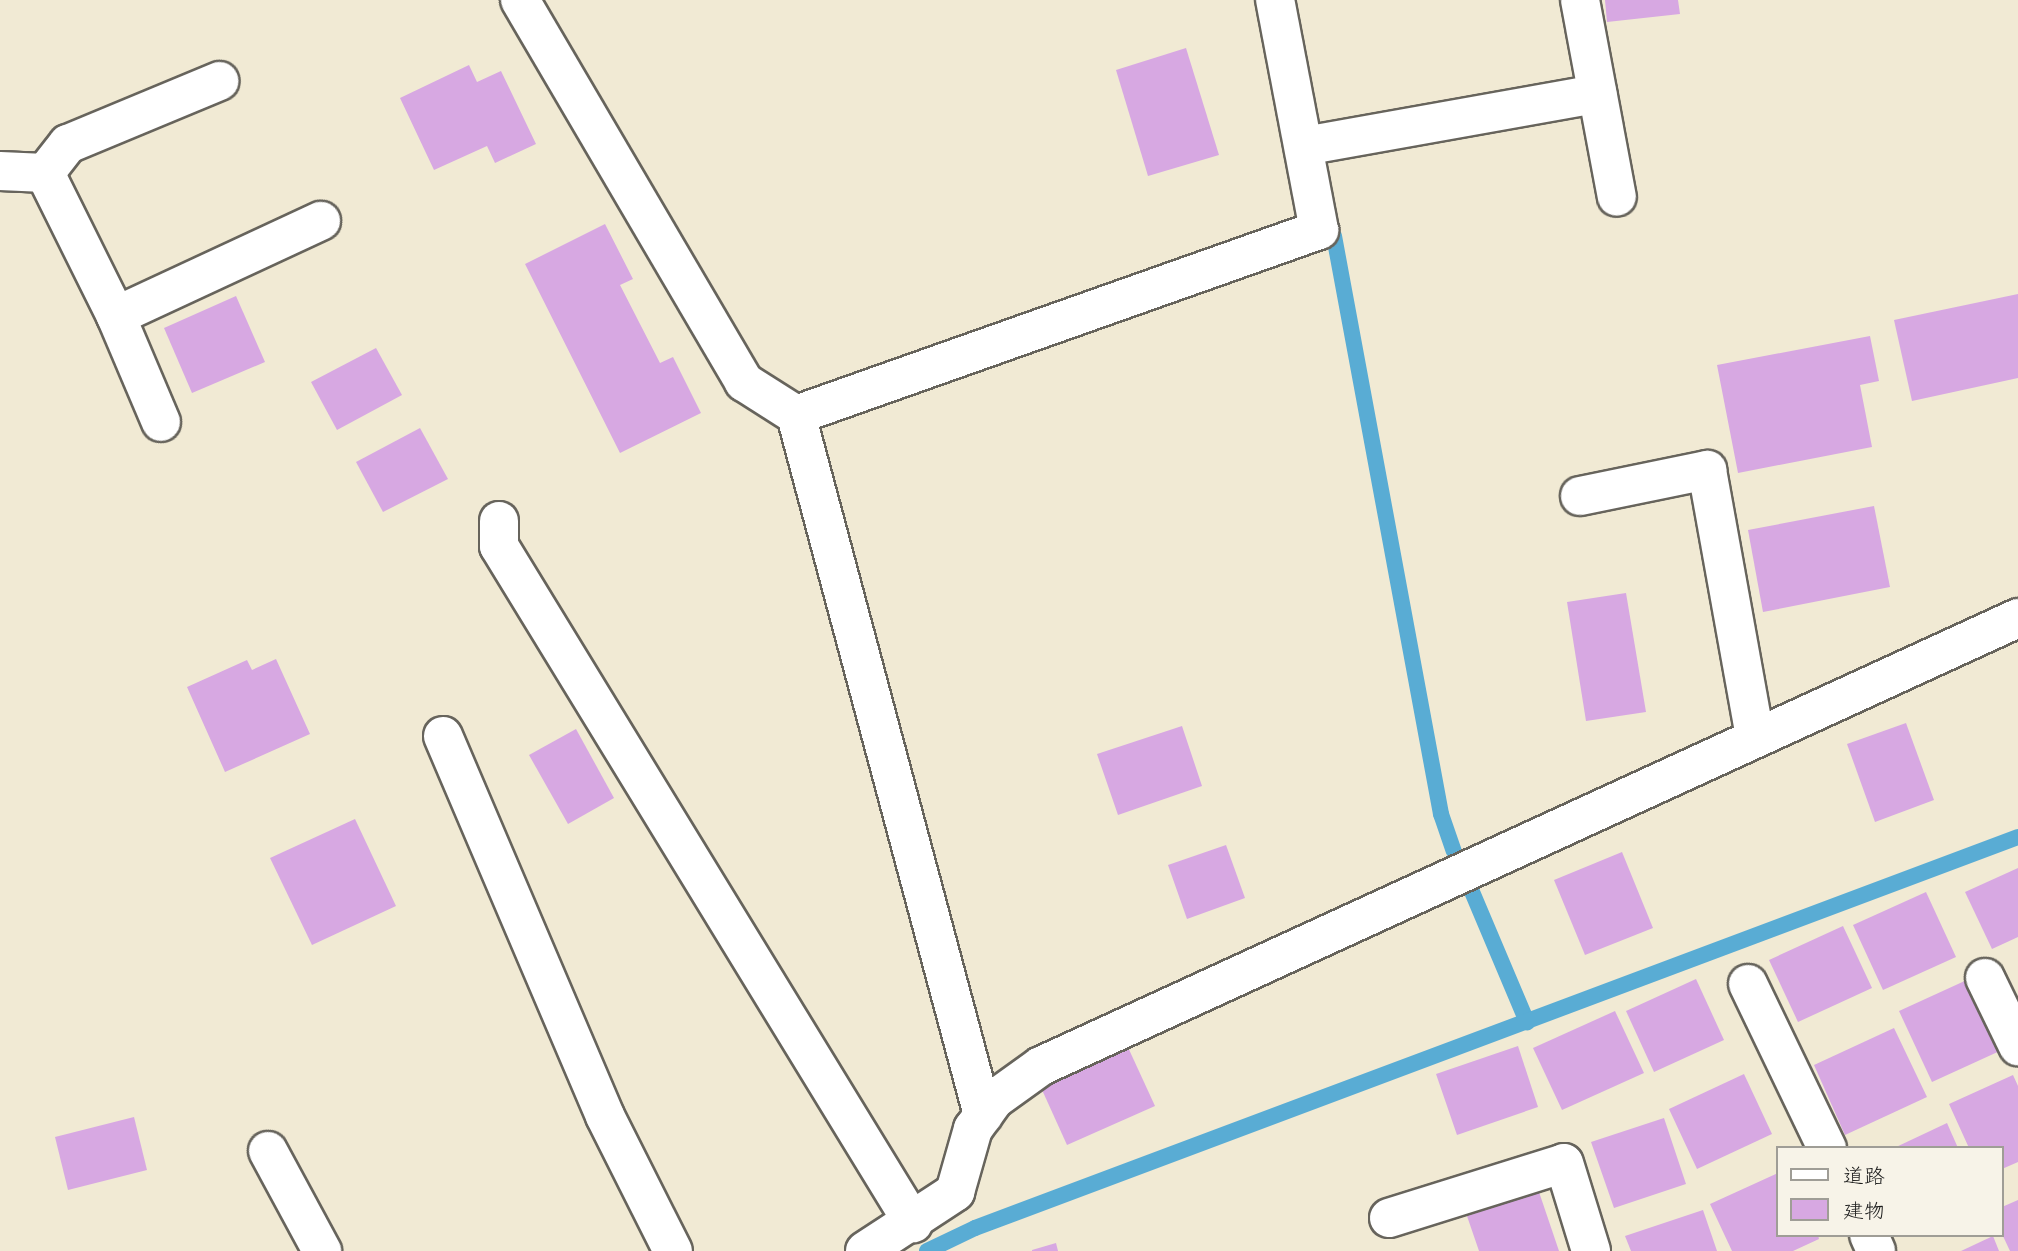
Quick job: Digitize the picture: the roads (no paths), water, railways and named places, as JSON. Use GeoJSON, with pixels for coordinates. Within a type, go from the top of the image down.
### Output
{"type":"FeatureCollection","features":[{"type":"Feature","properties":{"kind":"street"},"geometry":{"type":"LineString","coordinates":[[520,0],[744,382],[796,415],[983,1115]]}},
{"type":"Feature","properties":{"kind":"street"},"geometry":{"type":"LineString","coordinates":[[796,415],[1319,230],[1275,0]]}},
{"type":"Feature","properties":{"kind":"street"},"geometry":{"type":"LineString","coordinates":[[1580,0],[1617,197]]}},
{"type":"Feature","properties":{"kind":"street"},"geometry":{"type":"LineString","coordinates":[[45,173],[68,144],[219,81]]}},
{"type":"Feature","properties":{"kind":"street"},"geometry":{"type":"LineString","coordinates":[[1304,146],[1597,94]]}},
{"type":"Feature","properties":{"kind":"street"},"geometry":{"type":"LineString","coordinates":[[0,172],[45,173]]}},
{"type":"Feature","properties":{"kind":"street"},"geometry":{"type":"LineString","coordinates":[[45,173],[117,316],[161,422]]}},
{"type":"Feature","properties":{"kind":"street"},"geometry":{"type":"LineString","coordinates":[[117,316],[321,221]]}},
{"type":"Feature","properties":{"kind":"street"},"geometry":{"type":"LineString","coordinates":[[1580,496],[1707,470],[1755,738]]}},
{"type":"Feature","properties":{"kind":"street"},"geometry":{"type":"LineString","coordinates":[[499,522],[499,546],[913,1223]]}},
{"type":"Feature","properties":{"kind":"street"},"geometry":{"type":"LineString","coordinates":[[865,1251],[913,1223],[955,1192],[973,1129],[995,1099],[1041,1066],[2018,618]]}},
{"type":"Feature","properties":{"kind":"street"},"geometry":{"type":"LineString","coordinates":[[443,736],[605,1116],[673,1251]]}},
{"type":"Feature","properties":{"kind":"street"},"geometry":{"type":"LineString","coordinates":[[1985,978],[2018,1046]]}},
{"type":"Feature","properties":{"kind":"street"},"geometry":{"type":"LineString","coordinates":[[1748,984],[1825,1146]]}},
{"type":"Feature","properties":{"kind":"street"},"geometry":{"type":"LineString","coordinates":[[268,1151],[322,1251]]}},
{"type":"Feature","properties":{"kind":"street"},"geometry":{"type":"LineString","coordinates":[[1389,1218],[1564,1163],[1591,1251]]}},
{"type":"Feature","properties":{"kind":"waterway"},"geometry":{"type":"LineString","coordinates":[[1334,236],[1441,814],[1454,851]]}},
{"type":"Feature","properties":{"kind":"waterway"},"geometry":{"type":"LineString","coordinates":[[927,1251],[975,1228],[2018,837]]}},
{"type":"Feature","properties":{"kind":"waterway"},"geometry":{"type":"LineString","coordinates":[[1470,887],[1527,1022]]}}]}
